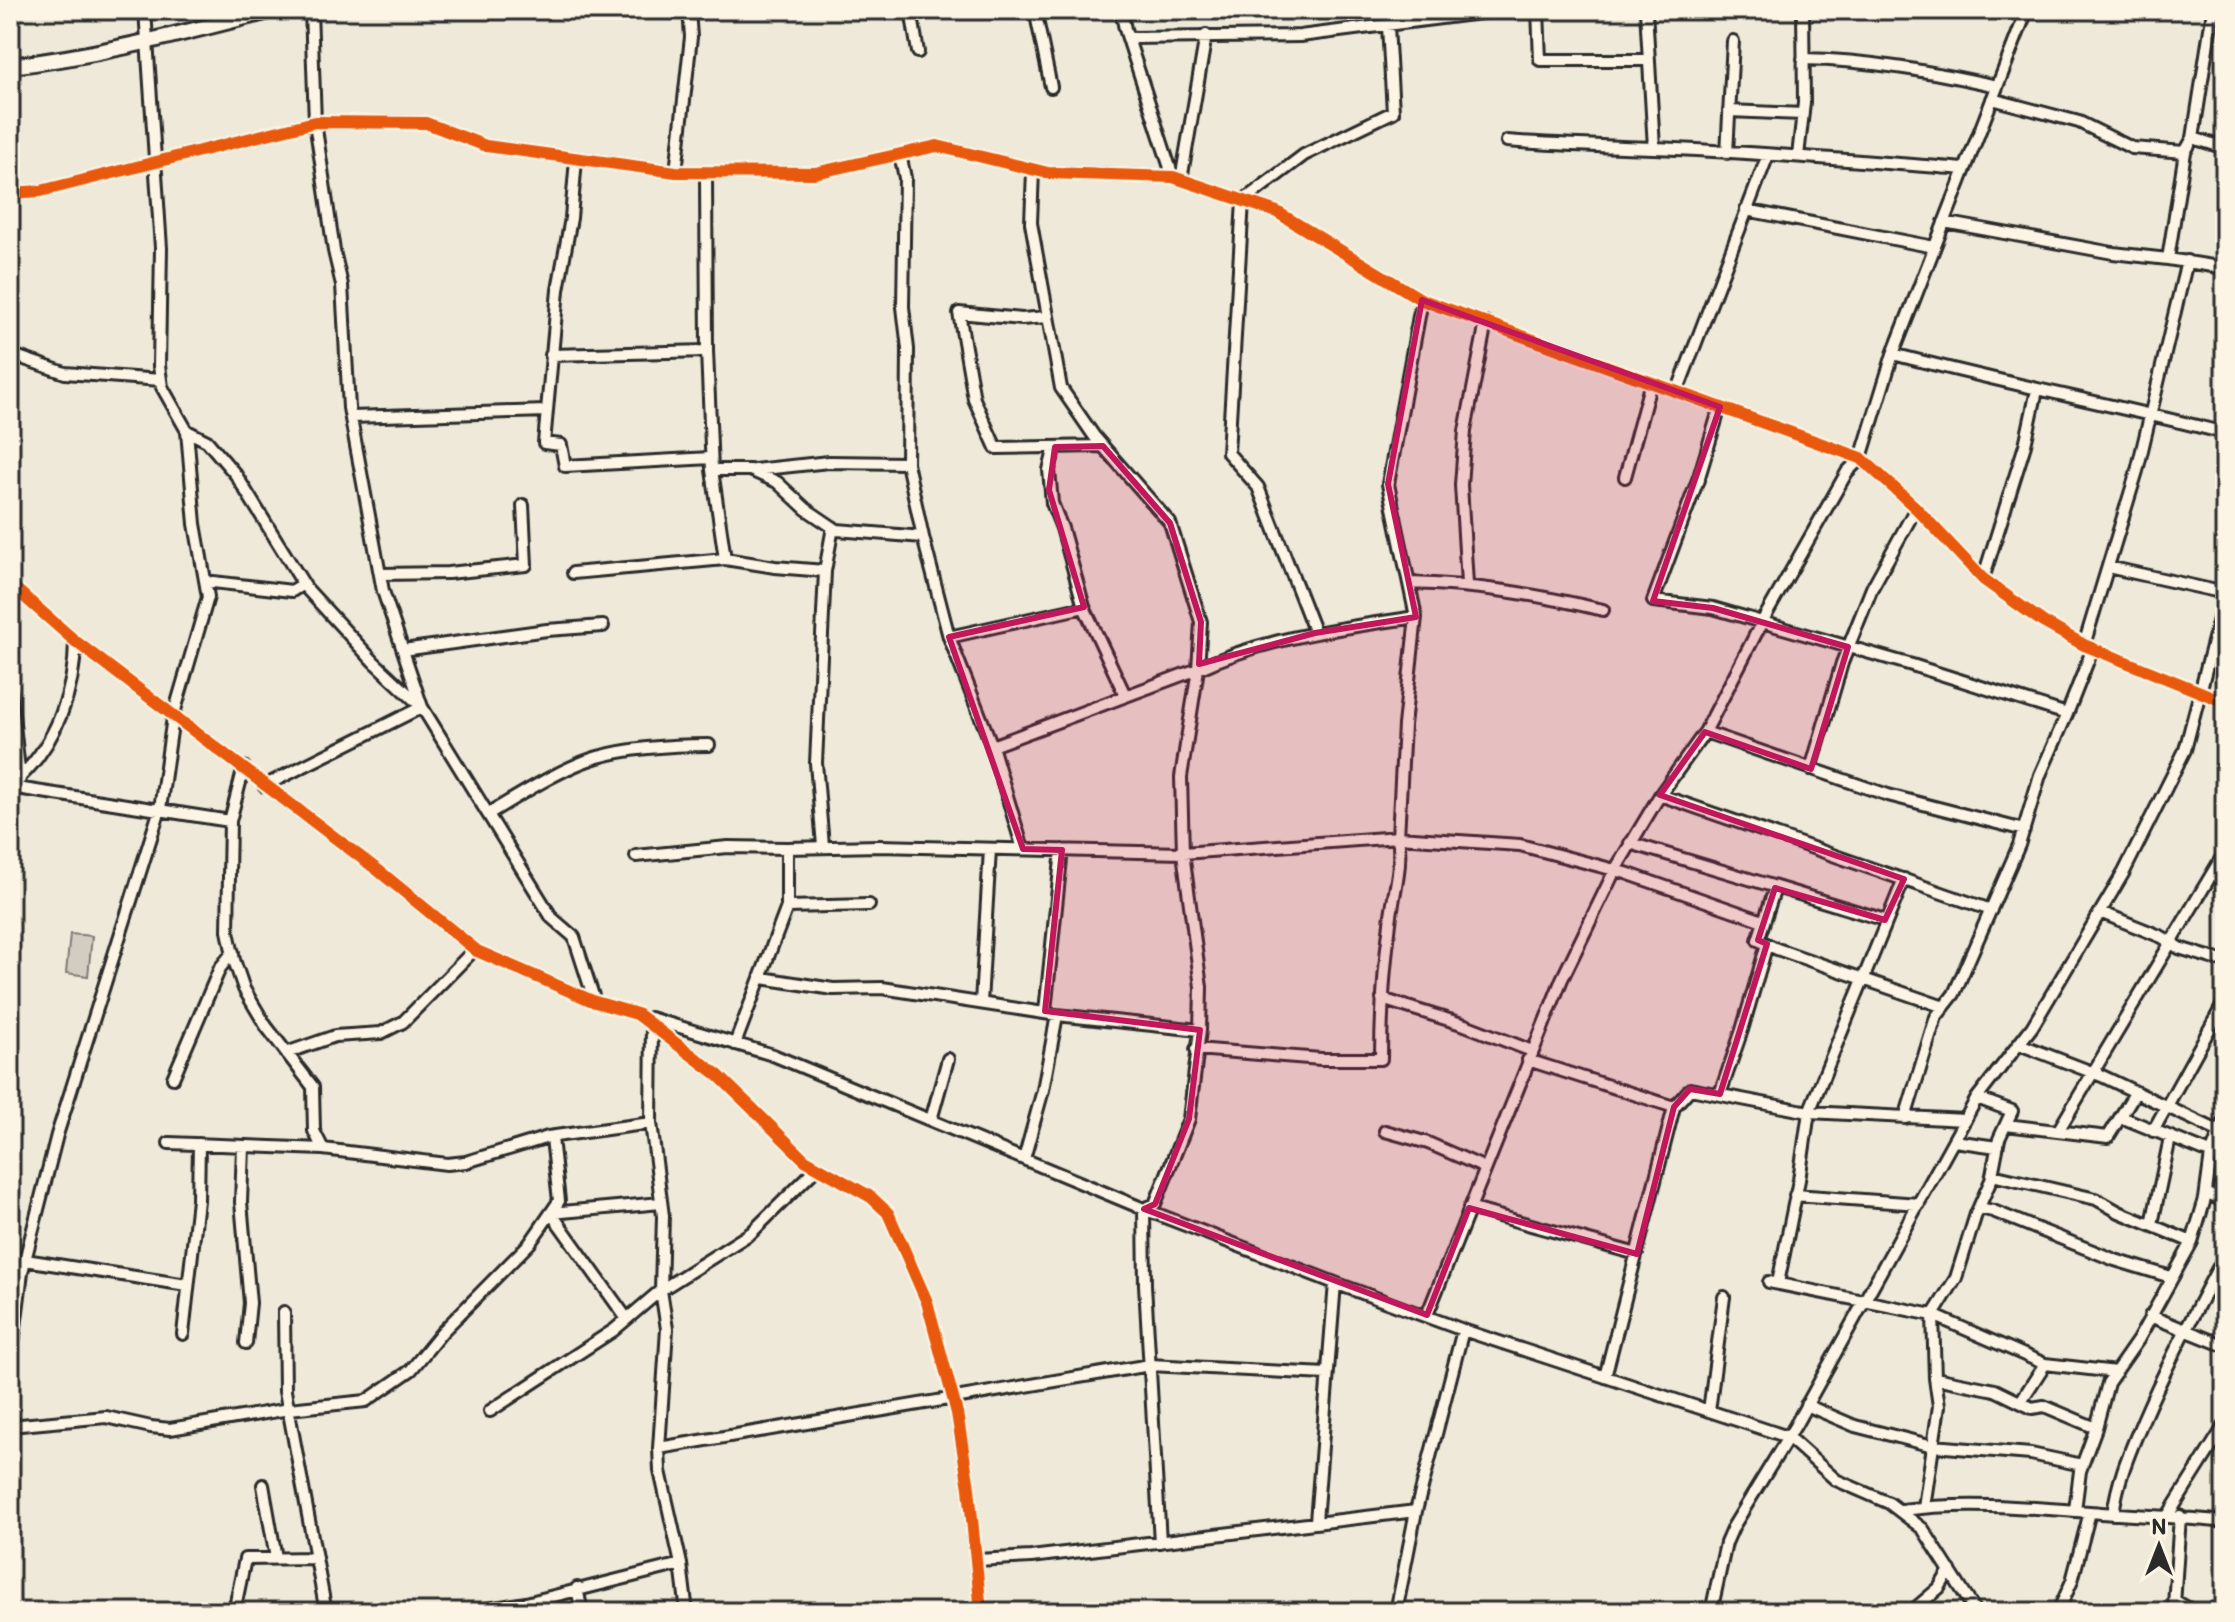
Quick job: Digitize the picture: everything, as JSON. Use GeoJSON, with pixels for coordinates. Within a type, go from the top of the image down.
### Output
{"type":"FeatureCollection","features":[{"type":"Feature","properties":{"kind":"street"},"geometry":{"type":"LineString","coordinates":[[10,1387],[18,1287],[57,1135],[160,809],[173,717],[208,597],[195,524],[187,431],[162,387],[159,366],[161,248],[145,10]]}},
{"type":"Feature","properties":{"kind":"street"},"geometry":{"type":"LineString","coordinates":[[10,66],[50,62],[146,43],[273,10]]}},
{"type":"Feature","properties":{"kind":"street"},"geometry":{"type":"LineString","coordinates":[[311,10],[315,122],[342,285],[351,417],[383,591],[422,707],[552,918],[574,937],[595,1002]]}},
{"type":"Feature","properties":{"kind":"street"},"geometry":{"type":"LineString","coordinates":[[676,172],[691,37],[689,10]]}},
{"type":"Feature","properties":{"kind":"street"},"geometry":{"type":"LineString","coordinates":[[911,10],[918,52]]}},
{"type":"Feature","properties":{"kind":"street"},"geometry":{"type":"LineString","coordinates":[[1035,10],[1051,87]]}},
{"type":"Feature","properties":{"kind":"street"},"geometry":{"type":"LineString","coordinates":[[1121,10],[1177,179]]}},
{"type":"Feature","properties":{"kind":"street"},"geometry":{"type":"LineString","coordinates":[[1418,10],[1418,23]]}},
{"type":"Feature","properties":{"kind":"street"},"geometry":{"type":"LineString","coordinates":[[1128,38],[1300,36],[1504,10]]}},
{"type":"Feature","properties":{"kind":"street"},"geometry":{"type":"LineString","coordinates":[[1538,10],[1540,60],[1648,60]]}},
{"type":"Feature","properties":{"kind":"street"},"geometry":{"type":"LineString","coordinates":[[1646,10],[1654,148]]}},
{"type":"Feature","properties":{"kind":"street"},"geometry":{"type":"LineString","coordinates":[[1798,156],[1803,114],[1803,10]]}},
{"type":"Feature","properties":{"kind":"street"},"geometry":{"type":"LineString","coordinates":[[1427,1315],[1562,979],[1615,870],[1660,795],[1705,732],[1762,622],[1847,472],[1861,458],[1893,354],[2027,10]]}},
{"type":"Feature","properties":{"kind":"street"},"geometry":{"type":"LineString","coordinates":[[2168,259],[2185,152],[2193,138],[2213,10]]}},
{"type":"Feature","properties":{"kind":"street"},"geometry":{"type":"LineString","coordinates":[[1315,633],[1258,487],[1228,453],[1243,201],[1304,155],[1393,112],[1388,26]]}},
{"type":"Feature","properties":{"kind":"street"},"geometry":{"type":"LineString","coordinates":[[1177,179],[1206,35]]}},
{"type":"Feature","properties":{"kind":"street"},"geometry":{"type":"LineString","coordinates":[[1727,153],[1733,41]]}},
{"type":"Feature","properties":{"kind":"street"},"geometry":{"type":"LineString","coordinates":[[1803,59],[1892,66],[1997,86]]}},
{"type":"Feature","properties":{"kind":"street"},"geometry":{"type":"LineString","coordinates":[[1992,99],[2079,122],[2132,148],[2185,152]]}},
{"type":"Feature","properties":{"kind":"street"},"geometry":{"type":"LineString","coordinates":[[1729,111],[1803,114]]}},
{"type":"Feature","properties":{"kind":"street"},"geometry":{"type":"LineString","coordinates":[[10,193],[41,191],[315,122],[426,123],[486,146],[706,174],[815,173],[937,146],[1048,173],[1177,179],[1277,212],[1422,300],[1861,458],[1916,508],[1983,579],[2043,622],[2088,647],[2225,702]]}},
{"type":"Feature","properties":{"kind":"street"},"geometry":{"type":"LineString","coordinates":[[2193,138],[2225,148]]}},
{"type":"Feature","properties":{"kind":"street"},"geometry":{"type":"LineString","coordinates":[[1507,141],[1572,147],[1798,156],[1965,169]]}},
{"type":"Feature","properties":{"kind":"street"},"geometry":{"type":"LineString","coordinates":[[900,154],[905,178],[903,307],[908,349],[907,463],[949,637],[992,746],[1023,849]]}},
{"type":"Feature","properties":{"kind":"street"},"geometry":{"type":"LineString","coordinates":[[1677,392],[1768,155]]}},
{"type":"Feature","properties":{"kind":"street"},"geometry":{"type":"LineString","coordinates":[[576,159],[571,218],[558,290],[544,443],[561,445],[565,466],[711,458]]}},
{"type":"Feature","properties":{"kind":"street"},"geometry":{"type":"LineString","coordinates":[[1033,170],[1031,223],[1061,388],[1103,446],[1170,523],[1201,622],[1198,669],[1181,777],[1183,853],[1201,987],[1200,1030],[1189,1119],[1155,1204],[1144,1209]]}},
{"type":"Feature","properties":{"kind":"street"},"geometry":{"type":"LineString","coordinates":[[706,174],[711,458],[725,559]]}},
{"type":"Feature","properties":{"kind":"street"},"geometry":{"type":"LineString","coordinates":[[1746,210],[1934,247]]}},
{"type":"Feature","properties":{"kind":"street"},"geometry":{"type":"LineString","coordinates":[[1944,222],[2099,251],[2225,268]]}},
{"type":"Feature","properties":{"kind":"street"},"geometry":{"type":"LineString","coordinates":[[1905,1118],[1936,1017],[1954,994],[1991,910],[2024,830],[2040,775],[2067,714],[2152,414],[2187,261]]}},
{"type":"Feature","properties":{"kind":"street"},"geometry":{"type":"LineString","coordinates":[[1196,1049],[1321,1059],[1381,1059],[1382,999],[1401,854],[1398,837],[1404,725],[1416,617],[1388,484],[1422,300]]}},
{"type":"Feature","properties":{"kind":"street"},"geometry":{"type":"LineString","coordinates":[[1047,317],[1022,319],[959,313],[974,399],[996,448],[1103,446]]}},
{"type":"Feature","properties":{"kind":"street"},"geometry":{"type":"LineString","coordinates":[[1467,584],[1461,485],[1465,431],[1486,322]]}},
{"type":"Feature","properties":{"kind":"street"},"geometry":{"type":"LineString","coordinates":[[551,355],[707,351]]}},
{"type":"Feature","properties":{"kind":"street"},"geometry":{"type":"LineString","coordinates":[[10,354],[65,373],[161,380]]}},
{"type":"Feature","properties":{"kind":"street"},"geometry":{"type":"LineString","coordinates":[[1893,354],[2225,433]]}},
{"type":"Feature","properties":{"kind":"street"},"geometry":{"type":"LineString","coordinates":[[1625,477],[1651,382]]}},
{"type":"Feature","properties":{"kind":"street"},"geometry":{"type":"LineString","coordinates":[[1983,579],[2025,445],[2037,390]]}},
{"type":"Feature","properties":{"kind":"street"},"geometry":{"type":"LineString","coordinates":[[1720,407],[1694,492],[1653,601],[1713,608],[1912,665],[2067,714]]}},
{"type":"Feature","properties":{"kind":"street"},"geometry":{"type":"LineString","coordinates":[[351,417],[546,411]]}},
{"type":"Feature","properties":{"kind":"street"},"geometry":{"type":"LineString","coordinates":[[187,431],[207,441],[236,475],[303,584],[374,662],[422,707]]}},
{"type":"Feature","properties":{"kind":"street"},"geometry":{"type":"LineString","coordinates":[[1055,447],[1049,470],[1049,490],[1084,607],[1125,695]]}},
{"type":"Feature","properties":{"kind":"street"},"geometry":{"type":"LineString","coordinates":[[712,470],[750,470],[829,462],[907,463]]}},
{"type":"Feature","properties":{"kind":"street"},"geometry":{"type":"LineString","coordinates":[[750,470],[777,482],[806,509],[837,530],[923,537]]}},
{"type":"Feature","properties":{"kind":"street"},"geometry":{"type":"LineString","coordinates":[[380,574],[448,573],[526,565],[523,505]]}},
{"type":"Feature","properties":{"kind":"street"},"geometry":{"type":"LineString","coordinates":[[1811,769],[1848,647],[1872,588],[1916,508]]}},
{"type":"Feature","properties":{"kind":"street"},"geometry":{"type":"LineString","coordinates":[[823,846],[816,763],[825,571],[833,527]]}},
{"type":"Feature","properties":{"kind":"street"},"geometry":{"type":"LineString","coordinates":[[573,573],[725,559],[825,571]]}},
{"type":"Feature","properties":{"kind":"street"},"geometry":{"type":"LineString","coordinates":[[1711,1612],[1726,1543],[1733,1527],[1867,1300],[1977,1098],[2032,1027],[2124,872],[2185,750],[2225,594],[2108,567]]}},
{"type":"Feature","properties":{"kind":"street"},"geometry":{"type":"LineString","coordinates":[[206,583],[292,591],[303,584]]}},
{"type":"Feature","properties":{"kind":"street"},"geometry":{"type":"LineString","coordinates":[[1409,583],[1467,584],[1554,598],[1603,610]]}},
{"type":"Feature","properties":{"kind":"street"},"geometry":{"type":"LineString","coordinates":[[10,584],[75,641],[244,767],[264,786],[379,871],[475,949],[595,1002],[773,1055],[1144,1209],[1335,1283],[1463,1330],[1788,1437],[1836,1480],[1902,1510],[1923,1529],[1974,1611]]}},
{"type":"Feature","properties":{"kind":"street"},"geometry":{"type":"LineString","coordinates":[[949,637],[1084,607]]}},
{"type":"Feature","properties":{"kind":"street"},"geometry":{"type":"LineString","coordinates":[[992,746],[1221,658],[1315,633],[1416,617]]}},
{"type":"Feature","properties":{"kind":"street"},"geometry":{"type":"LineString","coordinates":[[403,650],[547,630],[603,626]]}},
{"type":"Feature","properties":{"kind":"street"},"geometry":{"type":"LineString","coordinates":[[17,784],[38,760],[65,702],[75,670],[75,641]]}},
{"type":"Feature","properties":{"kind":"street"},"geometry":{"type":"LineString","coordinates":[[10,688],[17,784]]}},
{"type":"Feature","properties":{"kind":"street"},"geometry":{"type":"LineString","coordinates":[[264,786],[422,707]]}},
{"type":"Feature","properties":{"kind":"street"},"geometry":{"type":"LineString","coordinates":[[1705,732],[1888,795],[2024,830]]}},
{"type":"Feature","properties":{"kind":"street"},"geometry":{"type":"LineString","coordinates":[[488,814],[533,787],[596,757],[667,745],[709,745]]}},
{"type":"Feature","properties":{"kind":"street"},"geometry":{"type":"LineString","coordinates":[[244,767],[230,821],[228,931],[244,989],[286,1053],[313,1087],[314,1131],[323,1149]]}},
{"type":"Feature","properties":{"kind":"street"},"geometry":{"type":"LineString","coordinates":[[17,784],[230,821]]}},
{"type":"Feature","properties":{"kind":"street"},"geometry":{"type":"LineString","coordinates":[[1660,795],[1991,910]]}},
{"type":"Feature","properties":{"kind":"street"},"geometry":{"type":"LineString","coordinates":[[636,856],[728,847],[823,846],[1183,853],[1398,837],[1520,845],[1615,870],[1763,921]]}},
{"type":"Feature","properties":{"kind":"street"},"geometry":{"type":"LineString","coordinates":[[1630,843],[1885,920]]}},
{"type":"Feature","properties":{"kind":"street"},"geometry":{"type":"LineString","coordinates":[[735,1044],[787,907],[787,848]]}},
{"type":"Feature","properties":{"kind":"street"},"geometry":{"type":"LineString","coordinates":[[981,1003],[990,849]]}},
{"type":"Feature","properties":{"kind":"street"},"geometry":{"type":"LineString","coordinates":[[1045,1011],[1062,850]]}},
{"type":"Feature","properties":{"kind":"street"},"geometry":{"type":"LineString","coordinates":[[2058,1131],[2225,852]]}},
{"type":"Feature","properties":{"kind":"street"},"geometry":{"type":"LineString","coordinates":[[1904,879],[1809,1112],[1795,1195],[1774,1282],[1933,1315],[2045,1364],[2116,1372]]}},
{"type":"Feature","properties":{"kind":"street"},"geometry":{"type":"LineString","coordinates":[[1775,888],[1758,940],[1944,1007]]}},
{"type":"Feature","properties":{"kind":"street"},"geometry":{"type":"LineString","coordinates":[[787,907],[869,905]]}},
{"type":"Feature","properties":{"kind":"street"},"geometry":{"type":"LineString","coordinates":[[2100,912],[2179,948],[2225,962]]}},
{"type":"Feature","properties":{"kind":"street"},"geometry":{"type":"LineString","coordinates":[[1720,1094],[1767,944]]}},
{"type":"Feature","properties":{"kind":"street"},"geometry":{"type":"LineString","coordinates":[[286,1053],[335,1036],[381,1033],[403,1022],[475,949]]}},
{"type":"Feature","properties":{"kind":"street"},"geometry":{"type":"LineString","coordinates":[[173,1078],[220,968],[233,952]]}},
{"type":"Feature","properties":{"kind":"street"},"geometry":{"type":"LineString","coordinates":[[762,978],[833,989],[882,988],[1057,1015],[1200,1030]]}},
{"type":"Feature","properties":{"kind":"street"},"geometry":{"type":"LineString","coordinates":[[1382,999],[1465,1025],[1530,1056],[1674,1107]]}},
{"type":"Feature","properties":{"kind":"street"},"geometry":{"type":"LineString","coordinates":[[2153,1131],[2225,1001]]}},
{"type":"Feature","properties":{"kind":"street"},"geometry":{"type":"LineString","coordinates":[[637,1014],[718,1075],[805,1160],[871,1197],[888,1213],[927,1302],[952,1399],[969,1488],[981,1612]]}},
{"type":"Feature","properties":{"kind":"street"},"geometry":{"type":"LineString","coordinates":[[1024,1159],[1043,1090],[1057,1015]]}},
{"type":"Feature","properties":{"kind":"street"},"geometry":{"type":"LineString","coordinates":[[652,1024],[651,1123],[661,1203],[661,1290],[667,1329],[660,1471],[681,1564],[687,1612]]}},
{"type":"Feature","properties":{"kind":"street"},"geometry":{"type":"LineString","coordinates":[[2019,1044],[2220,1132]]}},
{"type":"Feature","properties":{"kind":"street"},"geometry":{"type":"LineString","coordinates":[[931,1120],[948,1059]]}},
{"type":"Feature","properties":{"kind":"street"},"geometry":{"type":"LineString","coordinates":[[1605,1377],[1674,1107],[1690,1089],[1809,1112],[1965,1120]]}},
{"type":"Feature","properties":{"kind":"street"},"geometry":{"type":"LineString","coordinates":[[2006,1125],[2108,1137],[2135,1093]]}},
{"type":"Feature","properties":{"kind":"street"},"geometry":{"type":"LineString","coordinates":[[1924,1507],[1939,1406],[1933,1315],[1956,1278],[1992,1175],[1997,1147],[2012,1111],[1977,1098]]}},
{"type":"Feature","properties":{"kind":"street"},"geometry":{"type":"LineString","coordinates":[[2121,1117],[2225,1159]]}},
{"type":"Feature","properties":{"kind":"street"},"geometry":{"type":"LineString","coordinates":[[2075,1510],[2082,1465],[2108,1383],[2192,1242],[2206,1193],[2211,1154],[2225,1119]]}},
{"type":"Feature","properties":{"kind":"street"},"geometry":{"type":"LineString","coordinates":[[169,1143],[323,1149],[447,1164],[466,1162],[552,1138],[651,1123]]}},
{"type":"Feature","properties":{"kind":"street"},"geometry":{"type":"LineString","coordinates":[[1385,1131],[1428,1143],[1485,1168]]}},
{"type":"Feature","properties":{"kind":"street"},"geometry":{"type":"LineString","coordinates":[[10,1426],[106,1417],[170,1429],[289,1409],[366,1401],[411,1370],[442,1332],[530,1243],[559,1201],[552,1138]]}},
{"type":"Feature","properties":{"kind":"street"},"geometry":{"type":"LineString","coordinates":[[2152,1224],[2170,1138]]}},
{"type":"Feature","properties":{"kind":"street"},"geometry":{"type":"LineString","coordinates":[[1954,1141],[1997,1147]]}},
{"type":"Feature","properties":{"kind":"street"},"geometry":{"type":"LineString","coordinates":[[183,1334],[198,1200],[199,1144]]}},
{"type":"Feature","properties":{"kind":"street"},"geometry":{"type":"LineString","coordinates":[[243,1147],[241,1202],[250,1303],[246,1343]]}},
{"type":"Feature","properties":{"kind":"street"},"geometry":{"type":"LineString","coordinates":[[490,1411],[627,1319],[661,1290],[751,1233],[818,1167]]}},
{"type":"Feature","properties":{"kind":"street"},"geometry":{"type":"LineString","coordinates":[[1992,1175],[2096,1199],[2119,1212],[2192,1242]]}},
{"type":"Feature","properties":{"kind":"street"},"geometry":{"type":"LineString","coordinates":[[2206,1193],[2225,1202]]}},
{"type":"Feature","properties":{"kind":"street"},"geometry":{"type":"LineString","coordinates":[[1795,1195],[1919,1204]]}},
{"type":"Feature","properties":{"kind":"street"},"geometry":{"type":"LineString","coordinates":[[551,1213],[661,1203]]}},
{"type":"Feature","properties":{"kind":"street"},"geometry":{"type":"LineString","coordinates":[[1469,1208],[1637,1254]]}},
{"type":"Feature","properties":{"kind":"street"},"geometry":{"type":"LineString","coordinates":[[1979,1208],[2115,1260],[2171,1277]]}},
{"type":"Feature","properties":{"kind":"street"},"geometry":{"type":"LineString","coordinates":[[1144,1209],[1160,1542]]}},
{"type":"Feature","properties":{"kind":"street"},"geometry":{"type":"LineString","coordinates":[[551,1213],[627,1319]]}},
{"type":"Feature","properties":{"kind":"street"},"geometry":{"type":"LineString","coordinates":[[2113,1514],[2117,1481],[2185,1330],[2225,1255]]}},
{"type":"Feature","properties":{"kind":"street"},"geometry":{"type":"LineString","coordinates":[[25,1260],[187,1285]]}},
{"type":"Feature","properties":{"kind":"street"},"geometry":{"type":"LineString","coordinates":[[1316,1521],[1335,1283]]}},
{"type":"Feature","properties":{"kind":"street"},"geometry":{"type":"LineString","coordinates":[[1709,1411],[1724,1297]]}},
{"type":"Feature","properties":{"kind":"street"},"geometry":{"type":"LineString","coordinates":[[284,1312],[285,1391],[326,1612]]}},
{"type":"Feature","properties":{"kind":"street"},"geometry":{"type":"LineString","coordinates":[[2150,1316],[2225,1346]]}},
{"type":"Feature","properties":{"kind":"street"},"geometry":{"type":"LineString","coordinates":[[1396,1612],[1416,1511],[1463,1330]]}},
{"type":"Feature","properties":{"kind":"street"},"geometry":{"type":"LineString","coordinates":[[2021,1401],[2045,1364]]}},
{"type":"Feature","properties":{"kind":"street"},"geometry":{"type":"LineString","coordinates":[[659,1448],[1150,1365],[1327,1374]]}},
{"type":"Feature","properties":{"kind":"street"},"geometry":{"type":"LineString","coordinates":[[1935,1378],[1995,1390],[2032,1408],[2044,1406],[2096,1428]]}},
{"type":"Feature","properties":{"kind":"street"},"geometry":{"type":"LineString","coordinates":[[1806,1405],[1855,1426],[1933,1446],[2031,1454],[2082,1465]]}},
{"type":"Feature","properties":{"kind":"street"},"geometry":{"type":"LineString","coordinates":[[2167,1517],[2225,1425]]}},
{"type":"Feature","properties":{"kind":"street"},"geometry":{"type":"LineString","coordinates":[[263,1485],[276,1558]]}},
{"type":"Feature","properties":{"kind":"street"},"geometry":{"type":"LineString","coordinates":[[1902,1510],[2004,1506],[2180,1516],[2225,1522]]}},
{"type":"Feature","properties":{"kind":"street"},"geometry":{"type":"LineString","coordinates":[[977,1560],[1031,1557],[1416,1511]]}},
{"type":"Feature","properties":{"kind":"street"},"geometry":{"type":"LineString","coordinates":[[2058,1612],[2072,1581],[2090,1512]]}},
{"type":"Feature","properties":{"kind":"street"},"geometry":{"type":"LineString","coordinates":[[2180,1516],[2172,1607],[2195,1612]]}},
{"type":"Feature","properties":{"kind":"street"},"geometry":{"type":"LineString","coordinates":[[234,1612],[245,1559],[315,1558]]}},
{"type":"Feature","properties":{"kind":"street"},"geometry":{"type":"LineString","coordinates":[[468,1612],[527,1607],[577,1588],[681,1564]]}},
{"type":"Feature","properties":{"kind":"street"},"geometry":{"type":"LineString","coordinates":[[1911,1612],[1939,1588],[1950,1570]]}},
{"type":"Feature","properties":{"kind":"street"},"geometry":{"type":"LineString","coordinates":[[577,1588],[582,1612]]}},
{"type":"Feature","properties":{"kind":"highlighted area"},"geometry":{"type":"Polygon","coordinates":[[[1422,300],[1720,407],[1653,601],[1713,608],[1848,647],[1811,769],[1705,732],[1660,795],[1904,879],[1885,920],[1775,888],[1758,940],[1767,944],[1720,1094],[1690,1089],[1674,1107],[1637,1254],[1469,1208],[1427,1315],[1144,1209],[1155,1204],[1189,1119],[1200,1030],[1045,1011],[1062,850],[1023,849],[949,637],[1084,607],[1049,490],[1055,447],[1103,446],[1170,523],[1201,622],[1199,664],[1315,633],[1416,617],[1388,484],[1422,300]]]}},
{"type":"Feature","properties":{"kind":"shaded area"},"geometry":{"type":"Polygon","coordinates":[[[70,934],[92,936],[88,976],[66,973],[70,934]]]}},
{"type":"Feature","properties":{"kind":"cycle path"},"geometry":{"type":"LineString","coordinates":[[10,193],[41,191],[315,122],[426,123],[486,146],[676,172],[815,173],[937,146],[1048,173],[1173,177],[1277,212],[1422,300],[1861,458],[1916,508],[1983,579],[2043,622],[2084,645],[2225,702]]}},
{"type":"Feature","properties":{"kind":"cycle path"},"geometry":{"type":"LineString","coordinates":[[10,584],[75,641],[379,871],[477,951],[595,1002],[637,1014],[718,1075],[805,1160],[871,1197],[888,1213],[927,1302],[957,1413],[969,1488],[981,1612]]}}]}
